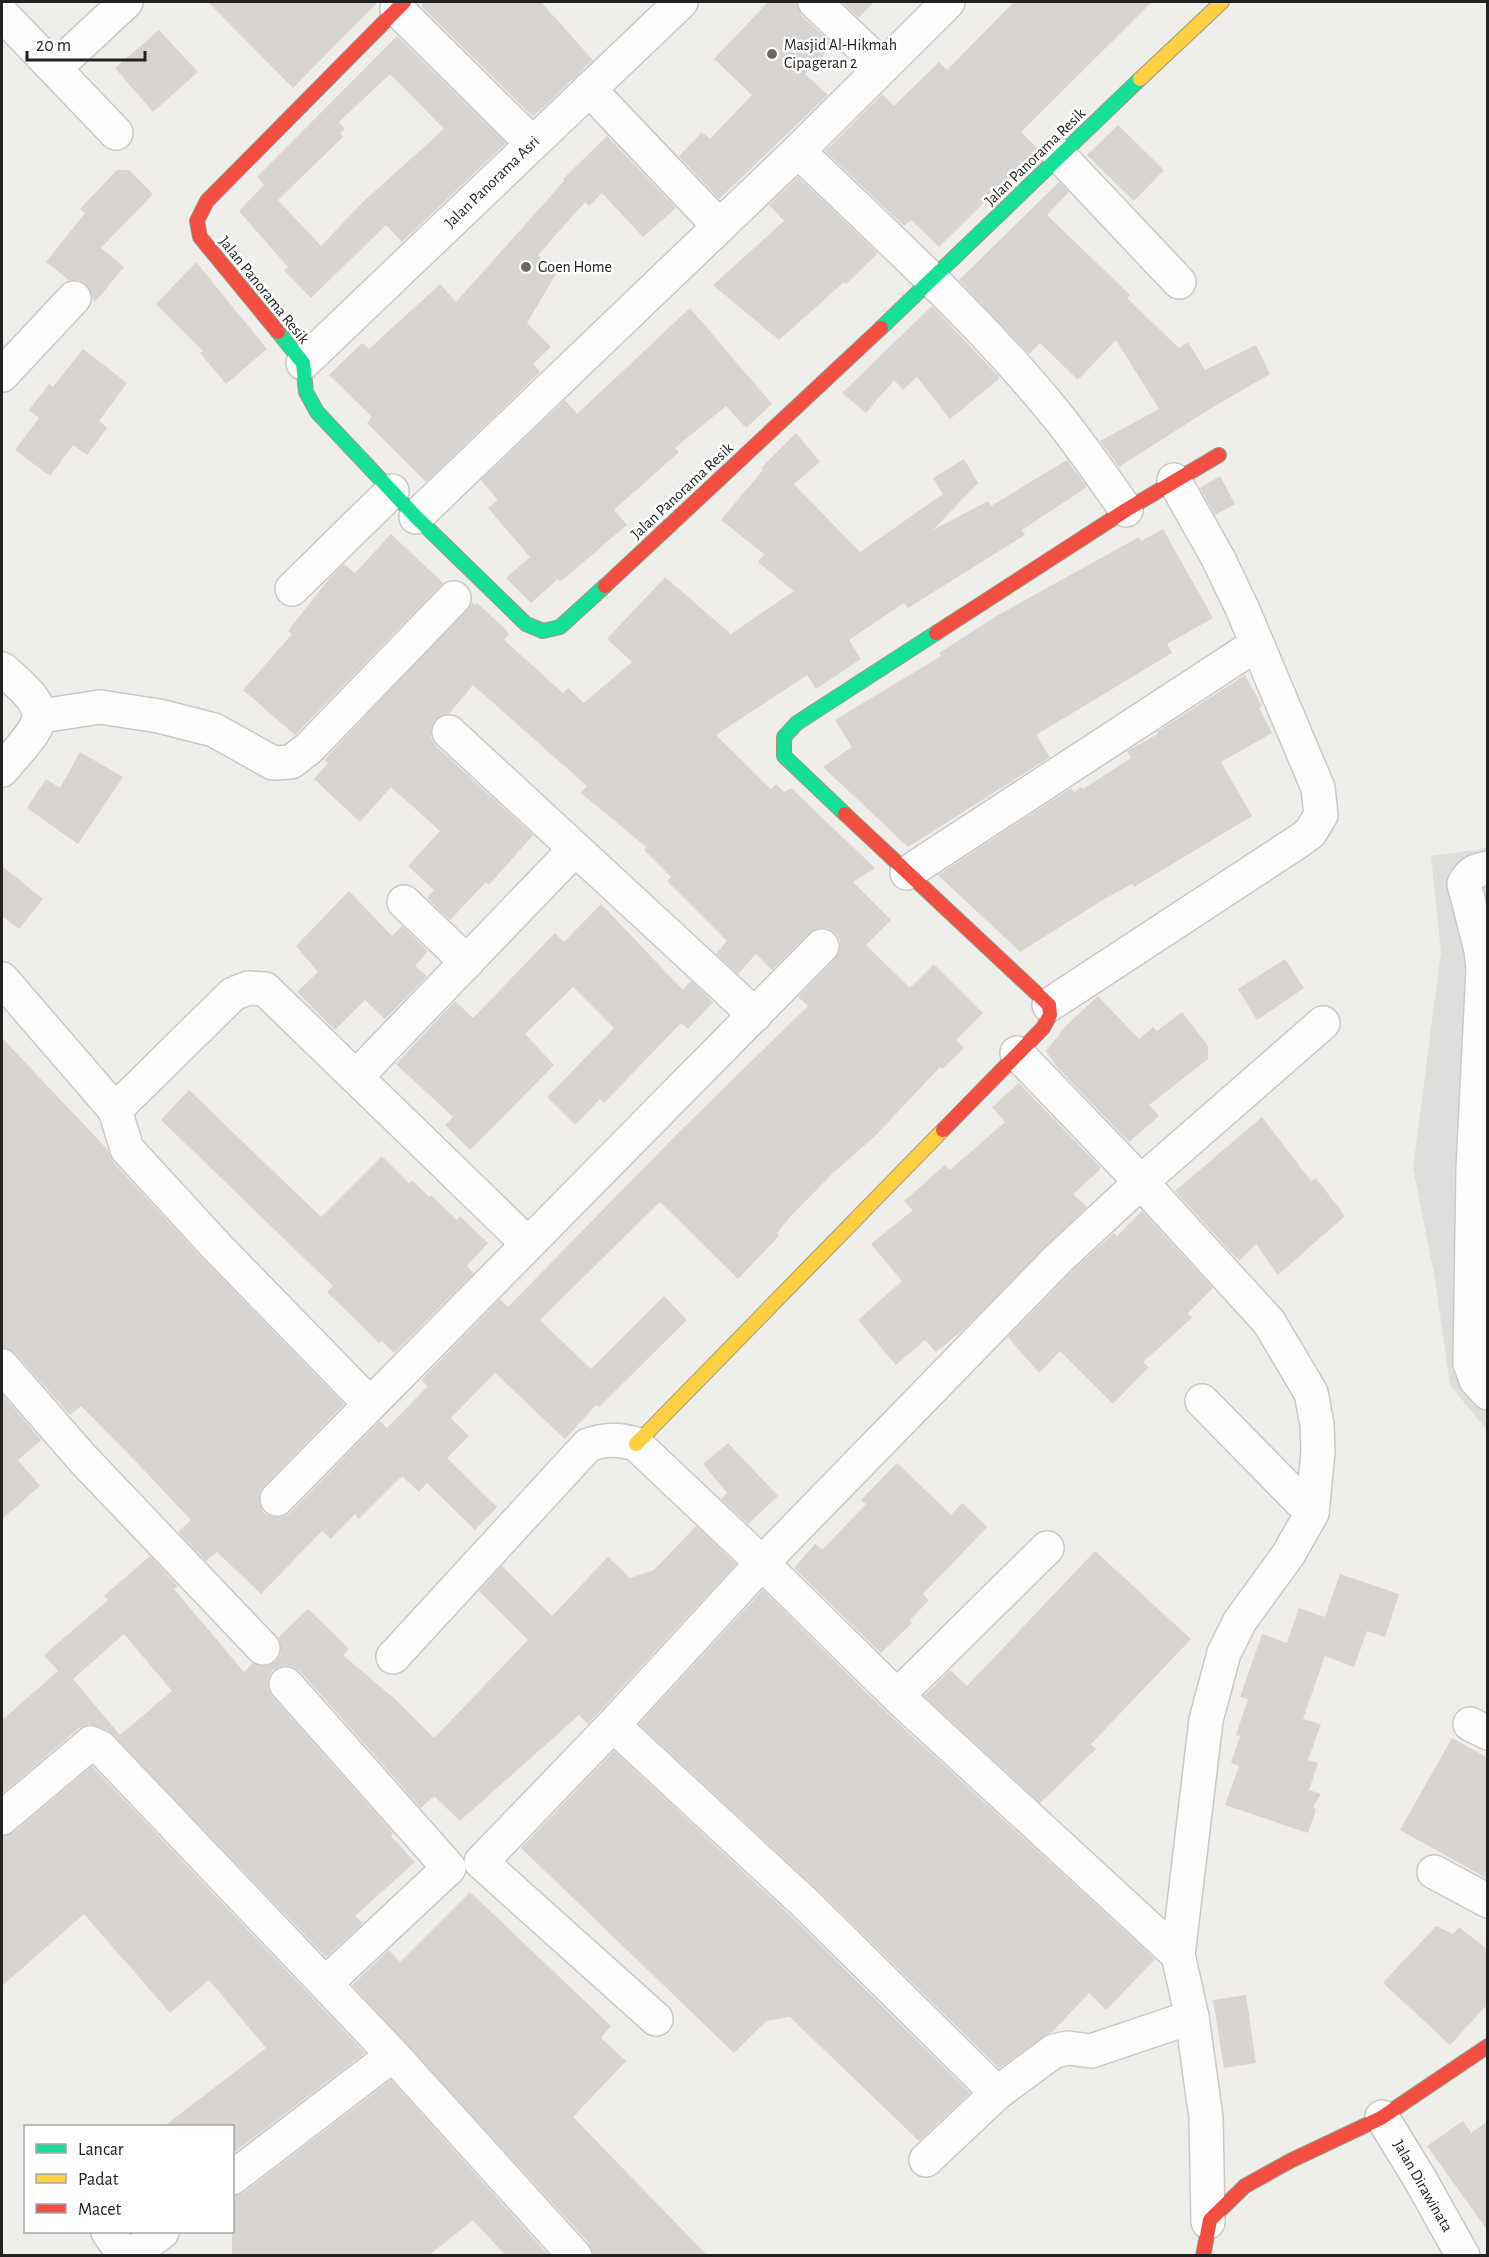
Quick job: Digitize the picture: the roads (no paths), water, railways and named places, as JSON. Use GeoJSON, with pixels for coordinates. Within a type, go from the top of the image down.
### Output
{"type":"FeatureCollection","features":[{"type":"Feature","properties":{"kind":"street"},"geometry":{"type":"LineString","coordinates":[[55,68],[126,2]]}},
{"type":"Feature","properties":{"kind":"street"},"geometry":{"type":"LineString","coordinates":[[814,2],[881,65]]}},
{"type":"Feature","properties":{"kind":"street"},"geometry":{"type":"LineString","coordinates":[[416,517],[798,151],[881,65],[948,2]]}},
{"type":"Feature","properties":{"kind":"street","name":"Jalan Panorama Resik"},"geometry":{"type":"LineString","coordinates":[[401,5],[207,201],[197,222],[200,237],[303,363],[306,392],[317,412],[416,517],[526,624],[543,631],[560,627],[932,281],[1059,155],[1222,2]]}},
{"type":"Feature","properties":{"kind":"street"},"geometry":{"type":"LineString","coordinates":[[401,5],[532,143]]}},
{"type":"Feature","properties":{"kind":"street","name":"Jalan Panorama Asri"},"geometry":{"type":"LineString","coordinates":[[303,363],[589,90],[662,8]]}},
{"type":"Feature","properties":{"kind":"street"},"geometry":{"type":"LineString","coordinates":[[2,14],[116,133]]}},
{"type":"Feature","properties":{"kind":"street"},"geometry":{"type":"LineString","coordinates":[[589,90],[719,226]]}},
{"type":"Feature","properties":{"kind":"street"},"geometry":{"type":"LineString","coordinates":[[798,151],[932,281],[1059,418],[1126,510]]}},
{"type":"Feature","properties":{"kind":"street"},"geometry":{"type":"LineString","coordinates":[[1059,155],[1179,282]]}},
{"type":"Feature","properties":{"kind":"street"},"geometry":{"type":"LineString","coordinates":[[2,375],[74,298]]}},
{"type":"Feature","properties":{"kind":"street"},"geometry":{"type":"LineString","coordinates":[[636,1444],[1043,1028],[1050,1016],[1049,1005],[784,756],[784,737],[797,723],[1126,510],[1219,455]]}},
{"type":"Feature","properties":{"kind":"street"},"geometry":{"type":"LineString","coordinates":[[1049,1005],[1299,841],[1317,825],[1322,806],[1318,788],[1218,558],[1174,480]]}},
{"type":"Feature","properties":{"kind":"street"},"geometry":{"type":"LineString","coordinates":[[292,589],[392,491]]}},
{"type":"Feature","properties":{"kind":"street"},"geometry":{"type":"LineString","coordinates":[[41,716],[99,707],[159,716],[214,730],[273,763],[291,762],[309,748],[454,598]]}},
{"type":"Feature","properties":{"kind":"street"},"geometry":{"type":"LineString","coordinates":[[907,873],[1257,644]]}},
{"type":"Feature","properties":{"kind":"street"},"geometry":{"type":"LineString","coordinates":[[2,669],[29,692],[39,707],[41,716],[38,727],[2,770]]}},
{"type":"Feature","properties":{"kind":"street"},"geometry":{"type":"LineString","coordinates":[[449,732],[755,1015]]}},
{"type":"Feature","properties":{"kind":"street"},"geometry":{"type":"LineString","coordinates":[[357,1076],[575,849]]}},
{"type":"Feature","properties":{"kind":"street"},"geometry":{"type":"LineString","coordinates":[[1488,868],[1477,870],[1464,884],[1481,950],[1483,1019],[1480,1168],[1469,1298],[1470,1364],[1476,1380],[1488,1393]]}},
{"type":"Feature","properties":{"kind":"street"},"geometry":{"type":"LineString","coordinates":[[404,902],[467,962]]}},
{"type":"Feature","properties":{"kind":"street"},"geometry":{"type":"LineString","coordinates":[[277,1499],[822,946]]}},
{"type":"Feature","properties":{"kind":"street"},"geometry":{"type":"LineString","coordinates":[[2,979],[115,1110],[128,1149],[217,1247],[370,1404]]}},
{"type":"Feature","properties":{"kind":"street"},"geometry":{"type":"LineString","coordinates":[[115,1110],[233,994],[248,988],[266,989],[528,1244]]}},
{"type":"Feature","properties":{"kind":"street"},"geometry":{"type":"LineString","coordinates":[[656,2019],[481,1862],[613,1725],[762,1563],[1058,1259],[1141,1182],[1323,1023]]}},
{"type":"Feature","properties":{"kind":"street"},"geometry":{"type":"LineString","coordinates":[[1017,1053],[1141,1182],[1269,1322],[1311,1393],[1317,1424],[1318,1452],[1312,1513],[1288,1555],[1240,1621],[1224,1653],[1206,1720],[1178,1955],[1192,2017],[1206,2118],[1208,2222],[1203,2256]]}},
{"type":"Feature","properties":{"kind":"street"},"geometry":{"type":"LineString","coordinates":[[2,1366],[83,1458],[263,1648]]}},
{"type":"Feature","properties":{"kind":"street"},"geometry":{"type":"LineString","coordinates":[[1202,1401],[1312,1513]]}},
{"type":"Feature","properties":{"kind":"street"},"geometry":{"type":"LineString","coordinates":[[393,1658],[588,1445],[602,1440],[619,1439],[636,1444],[762,1563],[897,1696],[1178,1955]]}},
{"type":"Feature","properties":{"kind":"street"},"geometry":{"type":"LineString","coordinates":[[897,1696],[1047,1548]]}},
{"type":"Feature","properties":{"kind":"street"},"geometry":{"type":"LineString","coordinates":[[285,1684],[449,1868],[326,1983]]}},
{"type":"Feature","properties":{"kind":"street"},"geometry":{"type":"LineString","coordinates":[[613,1725],[805,1903],[997,2093]]}},
{"type":"Feature","properties":{"kind":"street"},"geometry":{"type":"LineString","coordinates":[[2,1818],[91,1743],[100,1747],[326,1983],[575,2256]]}},
{"type":"Feature","properties":{"kind":"street"},"geometry":{"type":"LineString","coordinates":[[1434,1872],[1488,1902]]}},
{"type":"Feature","properties":{"kind":"street"},"geometry":{"type":"LineString","coordinates":[[926,2160],[997,2093],[1054,2051],[1068,2048],[1091,2051],[1108,2047],[1192,2017]]}},
{"type":"Feature","properties":{"kind":"street"},"geometry":{"type":"LineString","coordinates":[[1208,2222],[1230,2198],[1251,2183],[1287,2161],[1329,2145],[1382,2117],[1488,2046]]}},
{"type":"Feature","properties":{"kind":"street"},"geometry":{"type":"LineString","coordinates":[[234,2176],[393,2055]]}},
{"type":"Feature","properties":{"kind":"street","name":"Jalan Dirawinata"},"geometry":{"type":"LineString","coordinates":[[1382,2117],[1463,2256]]}},
{"type":"Feature","properties":{"kind":"street"},"geometry":{"type":"LineString","coordinates":[[109,2233],[125,2256]]}},
{"type":"Feature","properties":{"kind":"street"},"geometry":{"type":"LineString","coordinates":[[130,2256],[161,2233]]}},
{"type":"Feature","properties":{"kind":"place","name":"Masjid Al-Hikmah Cipageran 2"},"geometry":{"type":"Point","coordinates":[772,54]}},
{"type":"Feature","properties":{"kind":"place","name":"Goen Home"},"geometry":{"type":"Point","coordinates":[526,267]}}]}
